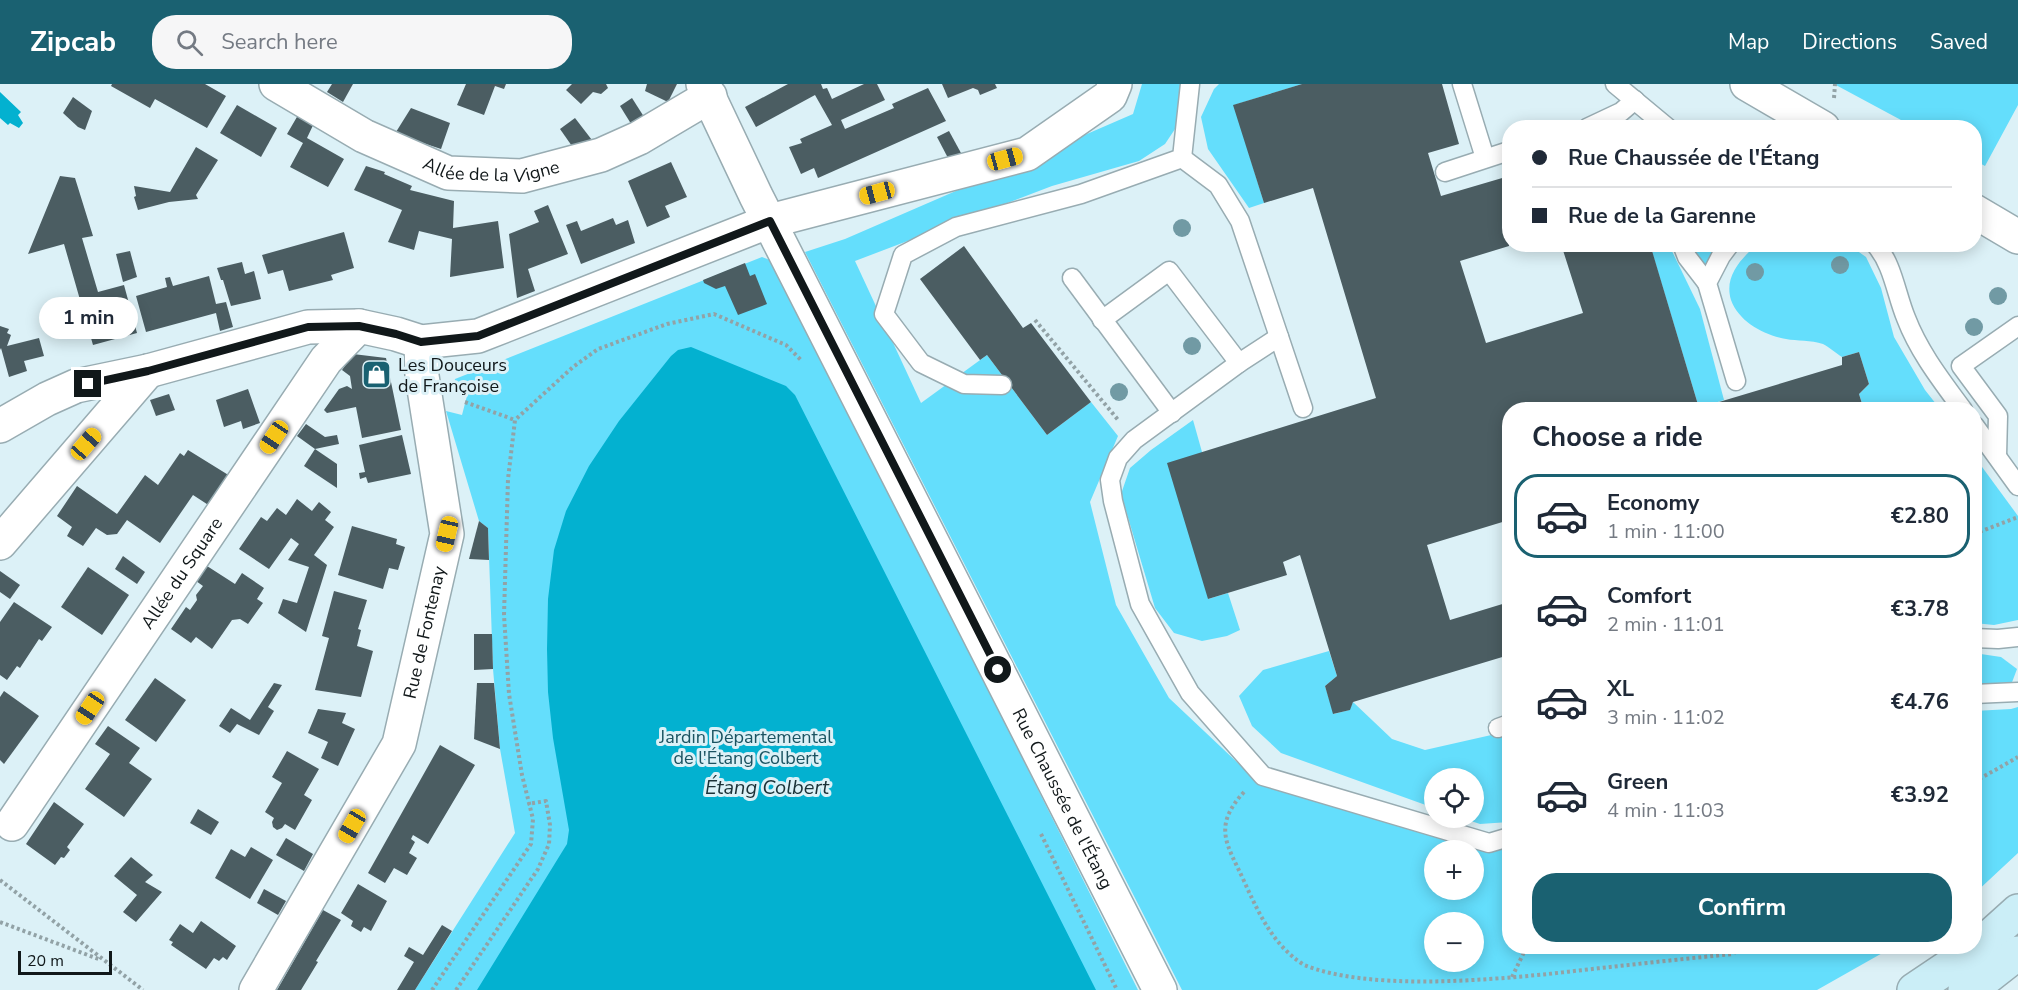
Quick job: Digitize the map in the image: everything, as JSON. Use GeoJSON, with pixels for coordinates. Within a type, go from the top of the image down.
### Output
{"type":"FeatureCollection","features":[{"type":"Feature","properties":{"kind":"main road"},"geometry":{"type":"LineString","coordinates":[[1982,943],[2018,911]]}},
{"type":"Feature","properties":{"kind":"main road"},"geometry":{"type":"LineString","coordinates":[[1965,990],[1986,978],[2018,953]]}},
{"type":"Feature","properties":{"kind":"main road"},"geometry":{"type":"LineString","coordinates":[[1914,990],[1968,954]]}},
{"type":"Feature","properties":{"kind":"street","name":"Allée de la Vigne"},"geometry":{"type":"LineString","coordinates":[[276,84],[364,136],[448,172],[522,176],[601,155],[639,138],[706,90]]}},
{"type":"Feature","properties":{"kind":"street"},"geometry":{"type":"LineString","coordinates":[[0,426],[47,399],[76,386],[148,371],[308,327],[359,326],[421,342],[478,336],[770,221],[1027,154],[1110,96],[1115,84]]}},
{"type":"Feature","properties":{"kind":"street"},"geometry":{"type":"LineString","coordinates":[[1747,84],[1777,102],[1828,114]]}},
{"type":"Feature","properties":{"kind":"street","name":"Rue Chaussée de l'Étang"},"geometry":{"type":"LineString","coordinates":[[706,90],[756,196],[1160,990]]}},
{"type":"Feature","properties":{"kind":"street"},"geometry":{"type":"LineString","coordinates":[[1982,216],[2018,237]]}},
{"type":"Feature","properties":{"kind":"street","name":"Allée du Square"},"geometry":{"type":"LineString","coordinates":[[12,825],[326,360],[359,326]]}},
{"type":"Feature","properties":{"kind":"street","name":"Rue de Fontenay"},"geometry":{"type":"LineString","coordinates":[[256,990],[399,744],[447,534],[422,376],[421,342]]}},
{"type":"Feature","properties":{"kind":"street"},"geometry":{"type":"LineString","coordinates":[[0,543],[148,371]]}},
{"type":"Feature","properties":{"kind":"lane"},"geometry":{"type":"LineString","coordinates":[[1182,158],[1190,84]]}},
{"type":"Feature","properties":{"kind":"lane"},"geometry":{"type":"LineString","coordinates":[[1462,84],[1485,158]]}},
{"type":"Feature","properties":{"kind":"lane"},"geometry":{"type":"LineString","coordinates":[[1615,84],[1659,120]]}},
{"type":"Feature","properties":{"kind":"lane"},"geometry":{"type":"LineString","coordinates":[[1604,120],[1621,112],[1635,100]]}},
{"type":"Feature","properties":{"kind":"lane"},"geometry":{"type":"LineString","coordinates":[[1445,172],[1502,153]]}},
{"type":"Feature","properties":{"kind":"lane"},"geometry":{"type":"LineString","coordinates":[[1182,158],[1218,185],[1240,221],[1303,408]]}},
{"type":"Feature","properties":{"kind":"lane"},"geometry":{"type":"LineString","coordinates":[[1002,386],[964,384],[921,363],[884,314],[903,255],[956,227],[1081,194],[1182,158]]}},
{"type":"Feature","properties":{"kind":"lane"},"geometry":{"type":"LineString","coordinates":[[1685,252],[1707,283],[1736,381]]}},
{"type":"Feature","properties":{"kind":"lane"},"geometry":{"type":"LineString","coordinates":[[1707,283],[1724,252]]}},
{"type":"Feature","properties":{"kind":"lane"},"geometry":{"type":"LineString","coordinates":[[1879,252],[1893,278],[1905,317],[1920,349],[1957,402]]}},
{"type":"Feature","properties":{"kind":"lane"},"geometry":{"type":"LineString","coordinates":[[1102,320],[1169,272],[1239,363]]}},
{"type":"Feature","properties":{"kind":"lane"},"geometry":{"type":"LineString","coordinates":[[1072,278],[1172,412]]}},
{"type":"Feature","properties":{"kind":"lane"},"geometry":{"type":"LineString","coordinates":[[1997,456],[1998,416],[1961,366],[2018,326]]}},
{"type":"Feature","properties":{"kind":"lane"},"geometry":{"type":"LineString","coordinates":[[1279,338],[1239,363],[1134,440],[1118,458],[1110,480],[1113,501],[1140,604],[1190,693],[1263,776],[1489,843],[1502,839]]}},
{"type":"Feature","properties":{"kind":"lane"},"geometry":{"type":"LineString","coordinates":[[1982,436],[2018,486]]}},
{"type":"Feature","properties":{"kind":"lane"},"geometry":{"type":"LineString","coordinates":[[1982,638],[2018,636]]}},
{"type":"Feature","properties":{"kind":"lane"},"geometry":{"type":"LineString","coordinates":[[1982,694],[2018,692]]}},
{"type":"Feature","properties":{"kind":"path"},"geometry":{"type":"LineString","coordinates":[[1828,114],[1835,84]]}},
{"type":"Feature","properties":{"kind":"path"},"geometry":{"type":"LineString","coordinates":[[432,990],[531,844],[533,819],[522,776],[509,694],[504,615],[508,479],[514,420],[573,367],[598,349],[667,324],[714,314],[786,345],[802,360]]}},
{"type":"Feature","properties":{"kind":"path"},"geometry":{"type":"LineString","coordinates":[[1035,320],[1134,440]]}},
{"type":"Feature","properties":{"kind":"path"},"geometry":{"type":"LineString","coordinates":[[465,402],[514,420]]}},
{"type":"Feature","properties":{"kind":"path"},"geometry":{"type":"LineString","coordinates":[[1982,531],[2018,517]]}},
{"type":"Feature","properties":{"kind":"path"},"geometry":{"type":"LineString","coordinates":[[1982,777],[2018,757]]}},
{"type":"Feature","properties":{"kind":"path"},"geometry":{"type":"LineString","coordinates":[[1263,776],[1230,808],[1224,826],[1227,844],[1263,921],[1282,947],[1305,966],[1337,980],[1356,983]]}},
{"type":"Feature","properties":{"kind":"path"},"geometry":{"type":"LineString","coordinates":[[456,990],[538,869],[549,844],[550,825],[546,801],[528,804]]}},
{"type":"Feature","properties":{"kind":"path"},"geometry":{"type":"LineString","coordinates":[[1036,824],[1117,990]]}},
{"type":"Feature","properties":{"kind":"path"},"geometry":{"type":"LineString","coordinates":[[0,880],[143,990]]}},
{"type":"Feature","properties":{"kind":"path"},"geometry":{"type":"LineString","coordinates":[[0,922],[104,962]]}},
{"type":"Feature","properties":{"kind":"path"},"geometry":{"type":"LineString","coordinates":[[1511,978],[1523,954]]}},
{"type":"Feature","properties":{"kind":"path"},"geometry":{"type":"LineString","coordinates":[[1446,987],[1733,954]]}},
{"type":"Feature","properties":{"kind":"path"},"geometry":{"type":"LineString","coordinates":[[1399,987],[1434,987]]}},
{"type":"Feature","properties":{"kind":"green space"},"geometry":{"type":"Polygon","coordinates":[[[1142,84],[1181,84],[1179,123],[1165,144],[1139,161],[1052,186],[855,261],[921,403],[987,355],[1047,435],[1091,402],[1118,436],[1090,502],[1116,605],[1169,698],[1257,781],[1447,840],[1424,840],[1424,900],[1484,900],[1484,850],[1492,852],[1502,849],[1502,954],[1881,954],[1817,990],[1182,990],[805,252],[845,239],[1133,114],[1142,84]]]}},
{"type":"Feature","properties":{"kind":"green space"},"geometry":{"type":"Polygon","coordinates":[[[1219,84],[1302,84],[1234,105],[1264,203],[1249,208],[1208,149],[1201,117],[1214,89],[1219,84]]]}},
{"type":"Feature","properties":{"kind":"green space"},"geometry":{"type":"Polygon","coordinates":[[[1834,84],[2018,84],[2018,105],[1985,166],[1982,164],[1982,120],[1901,120],[1834,84]]]}},
{"type":"Feature","properties":{"kind":"green space"},"geometry":{"type":"Polygon","coordinates":[[[1652,252],[1672,252],[1700,309],[1724,400],[1697,402],[1652,252]]]}},
{"type":"Feature","properties":{"kind":"green space"},"geometry":{"type":"Polygon","coordinates":[[[1694,252],[1714,252],[1705,271],[1694,252]]]}},
{"type":"Feature","properties":{"kind":"green space"},"geometry":{"type":"Polygon","coordinates":[[[1749,252],[1859,252],[1866,257],[1881,288],[1894,337],[1934,402],[1862,402],[1859,394],[1869,384],[1859,352],[1842,357],[1823,344],[1778,337],[1761,331],[1746,321],[1735,308],[1729,292],[1732,276],[1749,252]]]}},
{"type":"Feature","properties":{"kind":"green space","name":"Étang Colbert"},"geometry":{"type":"Polygon","coordinates":[[[762,257],[775,262],[1138,990],[415,990],[515,833],[500,749],[493,669],[488,528],[479,521],[446,411],[462,415],[469,388],[454,384],[455,379],[762,257]]]}},
{"type":"Feature","properties":{"kind":"green space"},"geometry":{"type":"Polygon","coordinates":[[[1193,420],[1202,452],[1208,599],[1228,593],[1240,630],[1227,636],[1202,641],[1174,633],[1155,608],[1121,494],[1130,468],[1193,420]]]}},
{"type":"Feature","properties":{"kind":"green space"},"geometry":{"type":"Polygon","coordinates":[[[1982,467],[2018,516],[2018,620],[1994,625],[1982,624],[1982,467]]]}},
{"type":"Feature","properties":{"kind":"green space"},"geometry":{"type":"Polygon","coordinates":[[[1329,651],[1337,676],[1325,686],[1334,714],[1349,710],[1353,702],[1392,739],[1425,750],[1502,733],[1502,822],[1484,824],[1484,768],[1424,768],[1424,804],[1281,753],[1252,726],[1239,696],[1263,670],[1329,651]]]}},
{"type":"Feature","properties":{"kind":"green space"},"geometry":{"type":"Polygon","coordinates":[[[1982,654],[2001,657],[2017,669],[2011,685],[1982,686],[1982,654]]]}},
{"type":"Feature","properties":{"kind":"green space"},"geometry":{"type":"Polygon","coordinates":[[[2018,707],[2018,853],[1982,887],[1982,711],[2018,707]]]}},
{"type":"Feature","properties":{"kind":"water"},"geometry":{"type":"Polygon","coordinates":[[[0,92],[21,112],[18,115],[23,123],[19,128],[10,123],[8,125],[0,118],[0,92]]]}},
{"type":"Feature","properties":{"kind":"water","name":"Étang Colbert"},"geometry":{"type":"Polygon","coordinates":[[[691,347],[786,386],[795,395],[1096,990],[477,990],[567,844],[569,830],[553,738],[548,692],[547,649],[548,599],[554,550],[566,511],[589,466],[619,421],[671,356],[678,350],[691,347]]]}},
{"type":"Feature","properties":{"kind":"building"},"geometry":{"type":"Polygon","coordinates":[[[112,84],[205,84],[226,96],[207,128],[155,99],[150,108],[111,86],[112,84]]]}},
{"type":"Feature","properties":{"kind":"building"},"geometry":{"type":"Polygon","coordinates":[[[332,84],[353,84],[343,102],[327,92],[332,84]]]}},
{"type":"Feature","properties":{"kind":"building"},"geometry":{"type":"Polygon","coordinates":[[[466,84],[506,84],[504,89],[495,86],[484,115],[457,105],[466,84]]]}},
{"type":"Feature","properties":{"kind":"building"},"geometry":{"type":"Polygon","coordinates":[[[572,84],[606,84],[608,88],[601,94],[593,92],[581,104],[566,90],[572,84]]]}},
{"type":"Feature","properties":{"kind":"building"},"geometry":{"type":"Polygon","coordinates":[[[647,84],[677,84],[668,102],[645,91],[647,84]]]}},
{"type":"Feature","properties":{"kind":"building"},"geometry":{"type":"Polygon","coordinates":[[[788,84],[821,84],[823,89],[827,88],[832,99],[864,84],[877,84],[885,100],[841,120],[845,129],[894,108],[892,104],[928,88],[946,121],[818,178],[814,168],[801,174],[789,147],[802,143],[800,139],[832,125],[815,95],[756,127],[745,107],[788,84]]]}},
{"type":"Feature","properties":{"kind":"building"},"geometry":{"type":"Polygon","coordinates":[[[942,84],[995,84],[997,88],[980,95],[978,90],[973,88],[948,98],[942,84]]]}},
{"type":"Feature","properties":{"kind":"building"},"geometry":{"type":"Polygon","coordinates":[[[1302,84],[1442,84],[1459,144],[1428,153],[1441,196],[1502,178],[1502,248],[1460,261],[1486,343],[1583,313],[1564,252],[1652,252],[1697,402],[1502,402],[1502,522],[1427,545],[1450,620],[1502,604],[1502,657],[1353,702],[1350,710],[1333,714],[1325,686],[1337,676],[1300,555],[1283,562],[1287,575],[1208,599],[1167,463],[1376,398],[1313,188],[1264,203],[1233,105],[1302,84]]]}},
{"type":"Feature","properties":{"kind":"building"},"geometry":{"type":"Polygon","coordinates":[[[73,97],[92,111],[85,130],[78,127],[63,113],[73,97]]]}},
{"type":"Feature","properties":{"kind":"building"},"geometry":{"type":"Polygon","coordinates":[[[632,98],[646,120],[633,127],[620,106],[632,98]]]}},
{"type":"Feature","properties":{"kind":"building"},"geometry":{"type":"Polygon","coordinates":[[[237,105],[277,128],[261,157],[220,133],[237,105]]]}},
{"type":"Feature","properties":{"kind":"building"},"geometry":{"type":"Polygon","coordinates":[[[411,108],[450,123],[441,149],[396,132],[411,108]]]}},
{"type":"Feature","properties":{"kind":"building"},"geometry":{"type":"Polygon","coordinates":[[[301,110],[316,119],[307,138],[344,159],[328,187],[290,167],[303,143],[287,134],[301,110]]]}},
{"type":"Feature","properties":{"kind":"building"},"geometry":{"type":"Polygon","coordinates":[[[575,118],[595,144],[574,149],[560,129],[575,118]]]}},
{"type":"Feature","properties":{"kind":"building"},"geometry":{"type":"Polygon","coordinates":[[[949,131],[961,153],[948,158],[937,137],[949,131]]]}},
{"type":"Feature","properties":{"kind":"building"},"geometry":{"type":"Polygon","coordinates":[[[196,147],[218,160],[196,195],[198,199],[169,202],[138,210],[134,197],[136,196],[134,186],[170,192],[196,147]]]}},
{"type":"Feature","properties":{"kind":"building"},"geometry":{"type":"Polygon","coordinates":[[[671,162],[687,197],[665,206],[670,217],[647,227],[628,181],[671,162]]]}},
{"type":"Feature","properties":{"kind":"building"},"geometry":{"type":"Polygon","coordinates":[[[366,166],[385,172],[384,174],[412,186],[410,190],[454,201],[453,228],[498,221],[504,268],[450,277],[452,239],[419,231],[414,250],[388,242],[402,210],[354,190],[366,166]]]}},
{"type":"Feature","properties":{"kind":"building"},"geometry":{"type":"Polygon","coordinates":[[[60,176],[75,178],[93,236],[82,238],[98,292],[124,285],[137,333],[93,345],[64,244],[28,254],[60,176]]]}},
{"type":"Feature","properties":{"kind":"building"},"geometry":{"type":"Polygon","coordinates":[[[548,205],[568,254],[528,269],[535,291],[517,298],[509,234],[539,222],[534,211],[548,205]]]}},
{"type":"Feature","properties":{"kind":"building"},"geometry":{"type":"Polygon","coordinates":[[[613,218],[616,225],[628,220],[635,243],[581,264],[566,225],[577,221],[581,231],[613,218]]]}},
{"type":"Feature","properties":{"kind":"building"},"geometry":{"type":"Polygon","coordinates":[[[344,232],[354,268],[331,275],[333,280],[289,291],[283,270],[268,274],[262,255],[344,232]]]}},
{"type":"Feature","properties":{"kind":"building"},"geometry":{"type":"Polygon","coordinates":[[[964,246],[1023,328],[1031,323],[1091,402],[1047,435],[987,355],[980,360],[920,279],[964,246]]]}},
{"type":"Feature","properties":{"kind":"building"},"geometry":{"type":"Polygon","coordinates":[[[130,251],[137,277],[123,282],[116,254],[130,251]]]}},
{"type":"Feature","properties":{"kind":"building"},"geometry":{"type":"Polygon","coordinates":[[[242,262],[245,274],[254,271],[261,299],[231,306],[217,268],[242,262]]]}},
{"type":"Feature","properties":{"kind":"building"},"geometry":{"type":"Polygon","coordinates":[[[745,263],[750,276],[755,274],[767,304],[738,315],[725,286],[716,289],[704,283],[703,280],[745,263]]]}},
{"type":"Feature","properties":{"kind":"building"},"geometry":{"type":"Polygon","coordinates":[[[209,276],[216,304],[226,302],[233,327],[220,331],[216,313],[146,332],[136,296],[167,287],[165,278],[170,277],[173,286],[209,276]]]}},
{"type":"Feature","properties":{"kind":"building"},"geometry":{"type":"Polygon","coordinates":[[[0,326],[9,329],[7,333],[11,335],[7,346],[39,338],[44,356],[24,361],[27,371],[9,377],[1,348],[0,350],[0,326]]]}},
{"type":"Feature","properties":{"kind":"building"},"geometry":{"type":"Polygon","coordinates":[[[1859,352],[1869,384],[1859,394],[1862,402],[1719,402],[1842,365],[1842,357],[1859,352]]]}},
{"type":"Feature","properties":{"kind":"building"},"geometry":{"type":"Polygon","coordinates":[[[353,354],[386,358],[401,430],[362,438],[356,407],[327,413],[324,410],[339,389],[347,386],[352,389],[350,376],[342,370],[353,354]]]}},
{"type":"Feature","properties":{"kind":"building"},"geometry":{"type":"Polygon","coordinates":[[[248,389],[260,423],[243,429],[241,421],[224,427],[216,400],[248,389]]]}},
{"type":"Feature","properties":{"kind":"building"},"geometry":{"type":"Polygon","coordinates":[[[169,394],[175,410],[156,416],[150,400],[169,394]]]}},
{"type":"Feature","properties":{"kind":"building"},"geometry":{"type":"Polygon","coordinates":[[[306,424],[325,437],[337,435],[339,444],[315,449],[297,436],[306,424]]]}},
{"type":"Feature","properties":{"kind":"building"},"geometry":{"type":"Polygon","coordinates":[[[402,435],[411,474],[368,483],[366,477],[360,479],[359,473],[365,472],[359,445],[402,435]]]}},
{"type":"Feature","properties":{"kind":"building"},"geometry":{"type":"Polygon","coordinates":[[[315,449],[337,464],[337,488],[304,466],[315,449]]]}},
{"type":"Feature","properties":{"kind":"building"},"geometry":{"type":"Polygon","coordinates":[[[188,450],[230,476],[213,508],[193,495],[160,543],[127,520],[117,534],[107,535],[96,528],[83,546],[67,536],[72,527],[57,516],[77,486],[117,514],[145,475],[158,485],[180,453],[184,456],[188,450]]]}},
{"type":"Feature","properties":{"kind":"building"},"geometry":{"type":"Polygon","coordinates":[[[297,499],[312,511],[319,502],[331,512],[325,520],[334,527],[314,555],[327,565],[306,632],[278,613],[283,599],[297,603],[309,567],[288,560],[299,544],[291,538],[269,569],[239,549],[261,517],[267,521],[277,508],[286,515],[297,499]]]}},
{"type":"Feature","properties":{"kind":"building"},"geometry":{"type":"Polygon","coordinates":[[[479,521],[488,528],[489,560],[469,559],[479,521]]]}},
{"type":"Feature","properties":{"kind":"building"},"geometry":{"type":"Polygon","coordinates":[[[352,526],[397,539],[396,544],[405,547],[398,570],[389,568],[383,589],[338,575],[352,526]]]}},
{"type":"Feature","properties":{"kind":"building"},"geometry":{"type":"Polygon","coordinates":[[[123,556],[145,572],[137,584],[115,569],[123,556]]]}},
{"type":"Feature","properties":{"kind":"building"},"geometry":{"type":"Polygon","coordinates":[[[207,566],[235,584],[242,573],[264,588],[257,599],[263,603],[248,624],[240,619],[232,620],[212,649],[196,637],[191,643],[171,629],[186,607],[190,610],[197,600],[196,595],[203,586],[196,581],[207,566]]]}},
{"type":"Feature","properties":{"kind":"building"},"geometry":{"type":"Polygon","coordinates":[[[88,567],[129,595],[102,635],[61,607],[88,567]]]}},
{"type":"Feature","properties":{"kind":"building"},"geometry":{"type":"Polygon","coordinates":[[[0,571],[20,585],[10,599],[0,592],[0,571]]]}},
{"type":"Feature","properties":{"kind":"building"},"geometry":{"type":"Polygon","coordinates":[[[334,591],[367,600],[358,629],[361,630],[357,646],[373,651],[361,697],[315,690],[329,638],[322,636],[334,591]]]}},
{"type":"Feature","properties":{"kind":"building"},"geometry":{"type":"Polygon","coordinates":[[[14,602],[52,627],[42,641],[39,639],[20,668],[17,666],[7,680],[0,675],[0,622],[14,602]]]}},
{"type":"Feature","properties":{"kind":"building"},"geometry":{"type":"Polygon","coordinates":[[[474,634],[492,634],[493,669],[474,670],[474,634]]]}},
{"type":"Feature","properties":{"kind":"building"},"geometry":{"type":"Polygon","coordinates":[[[155,678],[186,700],[156,742],[125,720],[155,678]]]}},
{"type":"Feature","properties":{"kind":"building"},"geometry":{"type":"Polygon","coordinates":[[[274,683],[282,685],[268,707],[274,711],[259,735],[237,724],[230,733],[219,726],[231,708],[250,720],[274,683]]]}},
{"type":"Feature","properties":{"kind":"building"},"geometry":{"type":"Polygon","coordinates":[[[477,683],[494,683],[500,749],[474,739],[477,683]]]}},
{"type":"Feature","properties":{"kind":"building"},"geometry":{"type":"Polygon","coordinates":[[[4,691],[39,716],[4,764],[0,760],[0,697],[4,691]]]}},
{"type":"Feature","properties":{"kind":"building"},"geometry":{"type":"Polygon","coordinates":[[[318,709],[346,713],[342,723],[355,729],[338,766],[321,758],[328,742],[308,733],[318,709]]]}},
{"type":"Feature","properties":{"kind":"building"},"geometry":{"type":"Polygon","coordinates":[[[108,726],[140,748],[129,763],[152,779],[124,817],[85,789],[110,754],[95,744],[108,726]]]}},
{"type":"Feature","properties":{"kind":"building"},"geometry":{"type":"Polygon","coordinates":[[[440,745],[475,765],[428,844],[413,835],[411,839],[415,842],[409,853],[417,858],[407,875],[394,868],[385,883],[368,873],[440,745]]]}},
{"type":"Feature","properties":{"kind":"building"},"geometry":{"type":"Polygon","coordinates":[[[287,751],[319,769],[304,795],[312,800],[295,830],[285,824],[277,830],[273,827],[274,818],[265,812],[282,783],[272,777],[287,751]]]}},
{"type":"Feature","properties":{"kind":"building"},"geometry":{"type":"Polygon","coordinates":[[[54,802],[84,824],[67,847],[70,850],[55,865],[26,844],[54,802]]]}},
{"type":"Feature","properties":{"kind":"building"},"geometry":{"type":"Polygon","coordinates":[[[198,809],[219,822],[211,835],[190,823],[198,809]]]}},
{"type":"Feature","properties":{"kind":"building"},"geometry":{"type":"Polygon","coordinates":[[[286,838],[313,854],[304,871],[276,855],[286,838]]]}},
{"type":"Feature","properties":{"kind":"building"},"geometry":{"type":"Polygon","coordinates":[[[251,847],[273,860],[250,899],[215,878],[231,849],[245,857],[251,847]]]}},
{"type":"Feature","properties":{"kind":"building"},"geometry":{"type":"Polygon","coordinates":[[[131,857],[153,875],[145,882],[162,892],[136,922],[123,912],[137,895],[114,876],[131,857]]]}},
{"type":"Feature","properties":{"kind":"building"},"geometry":{"type":"Polygon","coordinates":[[[358,884],[387,901],[371,931],[364,927],[361,932],[351,926],[353,921],[341,913],[358,884]]]}},
{"type":"Feature","properties":{"kind":"building"},"geometry":{"type":"Polygon","coordinates":[[[264,889],[286,901],[278,915],[257,903],[264,889]]]}},
{"type":"Feature","properties":{"kind":"building"},"geometry":{"type":"Polygon","coordinates":[[[323,910],[341,920],[316,961],[318,962],[301,990],[277,990],[323,910]]]}},
{"type":"Feature","properties":{"kind":"building"},"geometry":{"type":"Polygon","coordinates":[[[201,921],[236,946],[227,960],[223,957],[219,961],[214,958],[206,969],[171,945],[173,942],[169,940],[180,924],[193,933],[201,921]]]}},
{"type":"Feature","properties":{"kind":"building"},"geometry":{"type":"Polygon","coordinates":[[[442,925],[452,931],[415,990],[397,990],[414,962],[404,956],[409,947],[423,955],[442,925]]]}},
{"type":"Feature","properties":{"kind":"place","name":"Les Douceurs de Françoise"},"geometry":{"type":"Point","coordinates":[377,375]}},
{"type":"Feature","properties":{"kind":"route"},"geometry":{"type":"LineString","coordinates":[[88,384],[148,371],[308,327],[359,326],[421,342],[478,336],[770,221],[998,670]]}},
{"type":"Feature","properties":{"kind":"park label","name":"Jardin Départemental de l'Étang Colbert"},"geometry":{"type":"Point","coordinates":[746,747]}}]}
